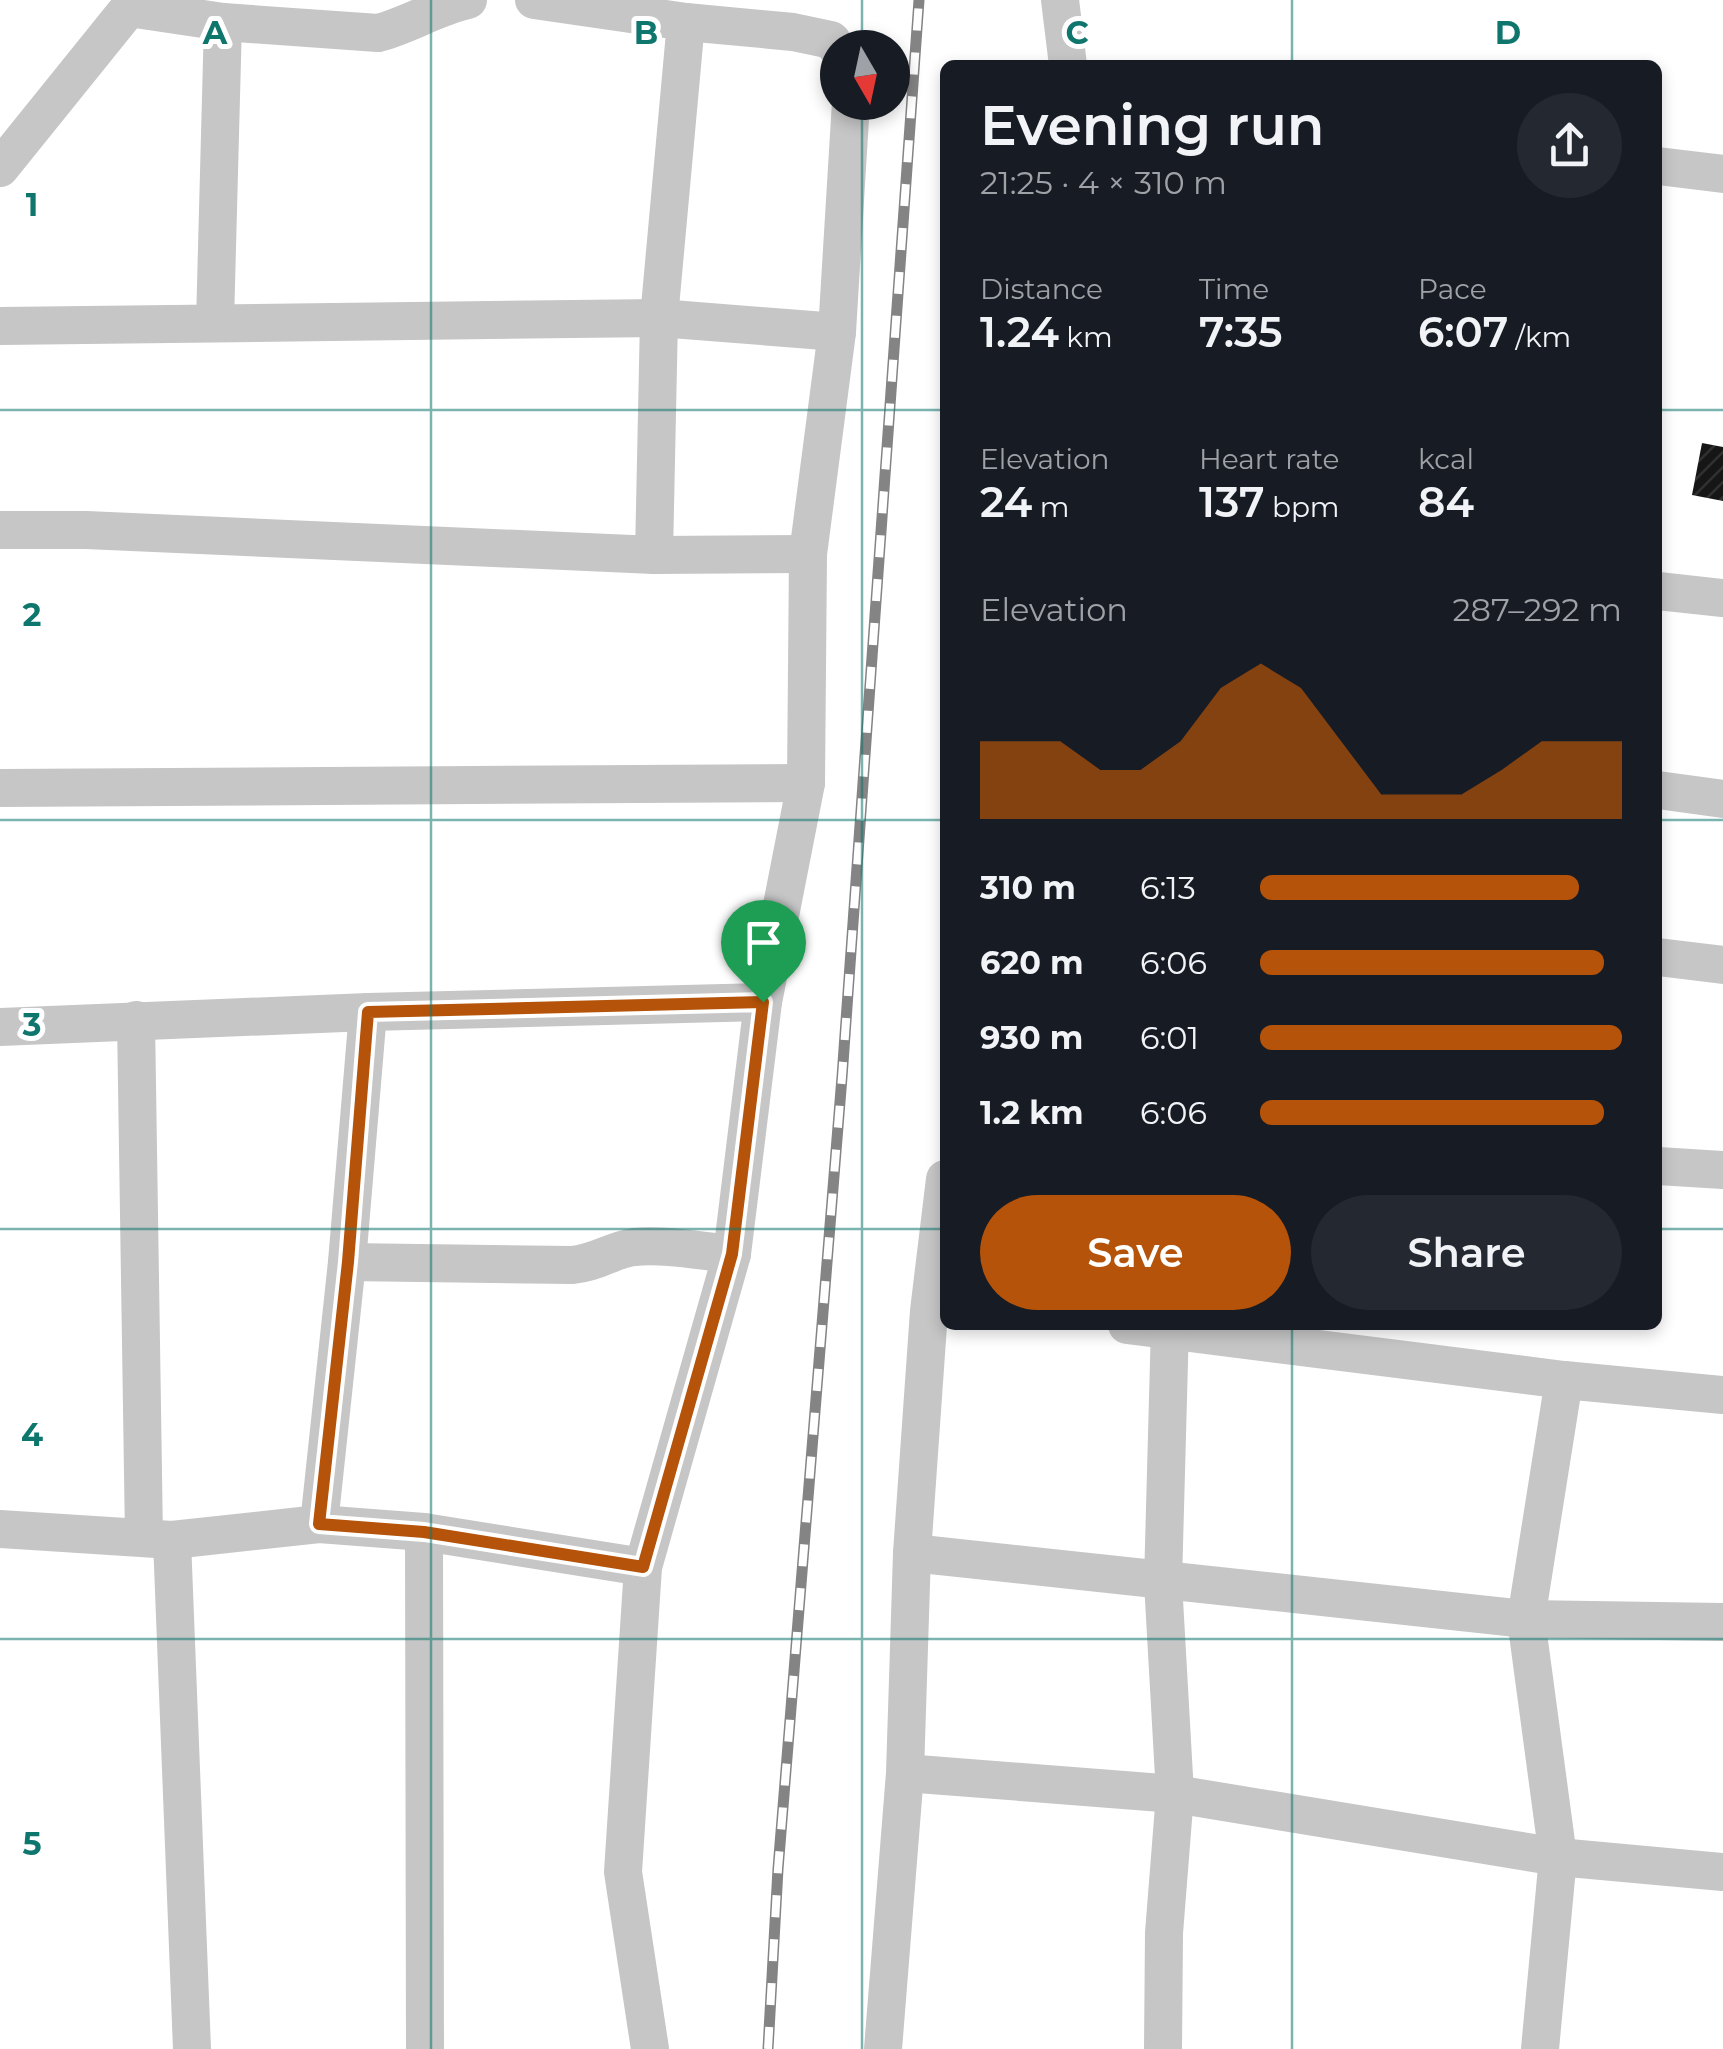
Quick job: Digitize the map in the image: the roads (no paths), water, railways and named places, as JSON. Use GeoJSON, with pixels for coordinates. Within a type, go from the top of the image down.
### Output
{"type":"FeatureCollection","features":[{"type":"Feature","properties":{"kind":"street"},"geometry":{"type":"LineString","coordinates":[[0,168],[129,4],[223,22],[378,33],[468,0]]}},
{"type":"Feature","properties":{"kind":"street"},"geometry":{"type":"LineString","coordinates":[[534,0],[820,38]]}},
{"type":"Feature","properties":{"kind":"street"},"geometry":{"type":"LineString","coordinates":[[1060,0],[1067,60]]}},
{"type":"Feature","properties":{"kind":"street"},"geometry":{"type":"LineString","coordinates":[[216,323],[223,22]]}},
{"type":"Feature","properties":{"kind":"street"},"geometry":{"type":"LineString","coordinates":[[654,555],[659,318],[686,22]]}},
{"type":"Feature","properties":{"kind":"street"},"geometry":{"type":"LineString","coordinates":[[650,2049],[623,1872],[643,1567],[732,1254],[763,1002],[806,783],[808,554],[837,332],[850,120]]}},
{"type":"Feature","properties":{"kind":"street"},"geometry":{"type":"LineString","coordinates":[[1662,166],[1723,174]]}},
{"type":"Feature","properties":{"kind":"street"},"geometry":{"type":"LineString","coordinates":[[0,326],[659,318],[837,332]]}},
{"type":"Feature","properties":{"kind":"street"},"geometry":{"type":"LineString","coordinates":[[0,530],[86,530],[654,555],[808,554]]}},
{"type":"Feature","properties":{"kind":"street"},"geometry":{"type":"LineString","coordinates":[[1662,591],[1723,598]]}},
{"type":"Feature","properties":{"kind":"street"},"geometry":{"type":"LineString","coordinates":[[0,788],[806,783]]}},
{"type":"Feature","properties":{"kind":"street"},"geometry":{"type":"LineString","coordinates":[[1662,791],[1723,799]]}},
{"type":"Feature","properties":{"kind":"street"},"geometry":{"type":"LineString","coordinates":[[1662,957],[1723,965]]}},
{"type":"Feature","properties":{"kind":"street"},"geometry":{"type":"LineString","coordinates":[[0,1027],[763,1002]]}},
{"type":"Feature","properties":{"kind":"street"},"geometry":{"type":"LineString","coordinates":[[319,1524],[348,1262],[368,1012]]}},
{"type":"Feature","properties":{"kind":"street"},"geometry":{"type":"LineString","coordinates":[[136,1020],[158,1538],[192,2049]]}},
{"type":"Feature","properties":{"kind":"street"},"geometry":{"type":"LineString","coordinates":[[1662,1166],[1723,1170]]}},
{"type":"Feature","properties":{"kind":"street"},"geometry":{"type":"LineString","coordinates":[[348,1262],[572,1265],[590,1263],[638,1246],[732,1254]]}},
{"type":"Feature","properties":{"kind":"street"},"geometry":{"type":"LineString","coordinates":[[883,2049],[905,1773],[912,1553],[940,1262]]}},
{"type":"Feature","properties":{"kind":"street"},"geometry":{"type":"LineString","coordinates":[[1163,2049],[1164,1933],[1174,1794],[1164,1582],[1170,1330]]}},
{"type":"Feature","properties":{"kind":"street"},"geometry":{"type":"LineString","coordinates":[[1199,1330],[1564,1380],[1723,1395]]}},
{"type":"Feature","properties":{"kind":"street"},"geometry":{"type":"LineString","coordinates":[[1540,2049],[1558,1857],[1526,1619],[1564,1380]]}},
{"type":"Feature","properties":{"kind":"street"},"geometry":{"type":"LineString","coordinates":[[0,1529],[158,1538],[319,1524],[424,1532],[643,1567]]}},
{"type":"Feature","properties":{"kind":"street"},"geometry":{"type":"LineString","coordinates":[[424,1532],[425,2049]]}},
{"type":"Feature","properties":{"kind":"street"},"geometry":{"type":"LineString","coordinates":[[912,1553],[1526,1619],[1723,1622]]}},
{"type":"Feature","properties":{"kind":"street"},"geometry":{"type":"LineString","coordinates":[[905,1773],[1174,1794],[1558,1857],[1723,1872]]}},
{"type":"Feature","properties":{"kind":"railway"},"geometry":{"type":"LineString","coordinates":[[768,2049],[778,1869],[842,1077],[919,0]]}}]}
